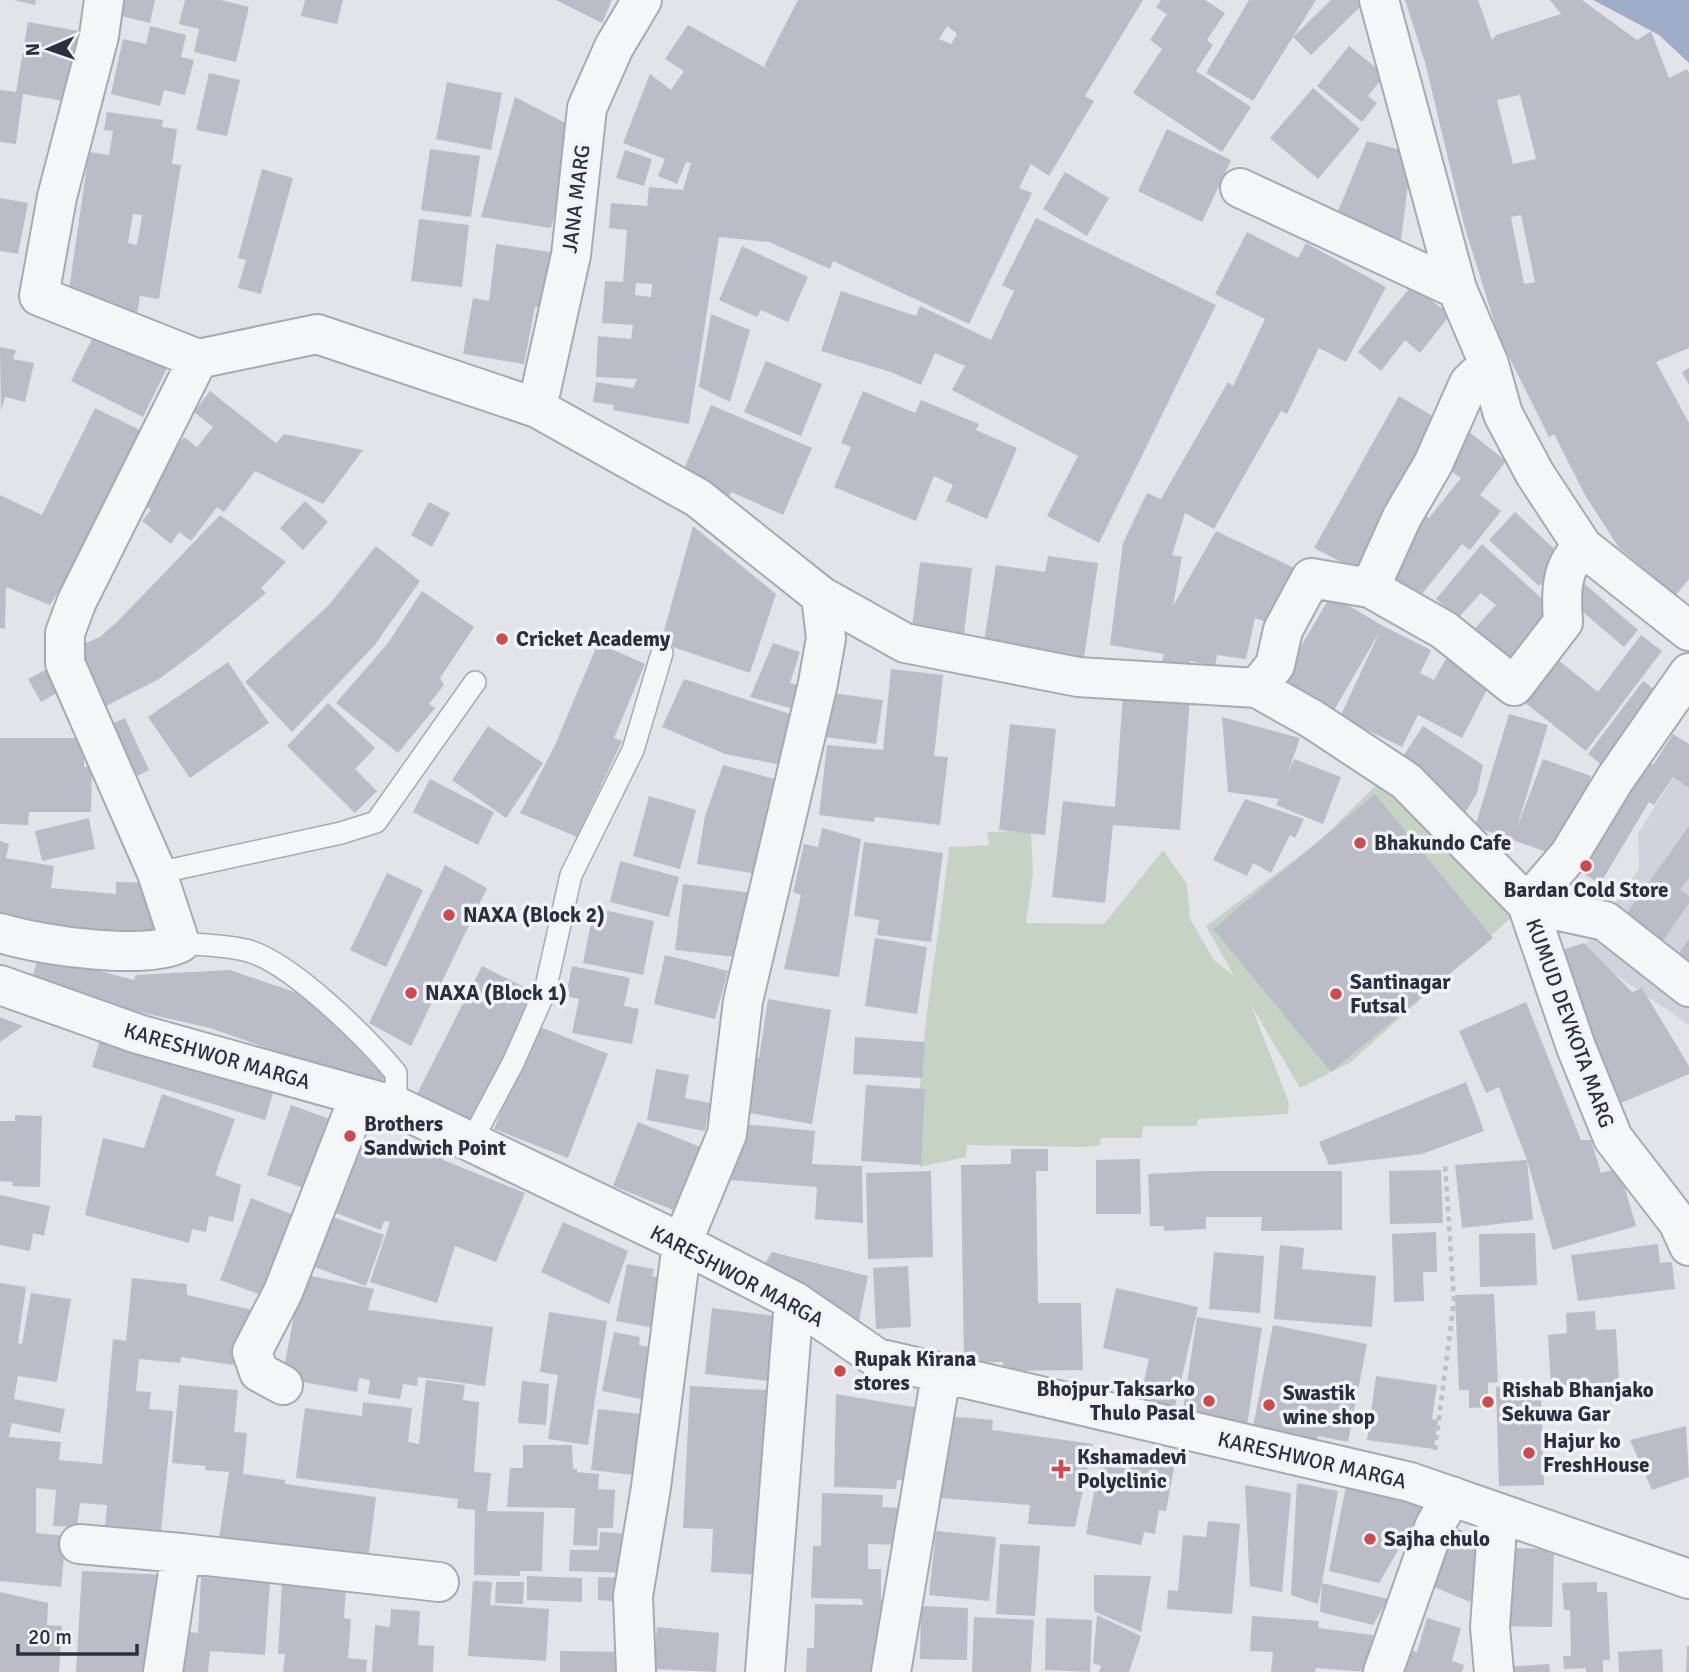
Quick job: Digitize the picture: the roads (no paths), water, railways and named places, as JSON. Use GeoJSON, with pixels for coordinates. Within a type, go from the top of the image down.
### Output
{"type":"FeatureCollection","features":[{"type":"Feature","properties":{"kind":"street"},"geometry":{"type":"LineString","coordinates":[[0,933],[106,951],[169,948],[180,943],[157,873],[65,663],[65,633],[83,589],[198,359],[39,296],[57,197],[99,36],[104,0]]}},
{"type":"Feature","properties":{"kind":"street","name":"JANA MARG"},"geometry":{"type":"LineString","coordinates":[[537,408],[571,255],[587,108],[614,47],[642,0]]}},
{"type":"Feature","properties":{"kind":"street"},"geometry":{"type":"LineString","coordinates":[[1380,0],[1457,289],[1489,364],[1503,414],[1535,474],[1583,547],[1689,631]]}},
{"type":"Feature","properties":{"kind":"street"},"geometry":{"type":"LineString","coordinates":[[1240,188],[1457,289]]}},
{"type":"Feature","properties":{"kind":"street","name":"KUMUD DEVKOTA MARG"},"geometry":{"type":"LineString","coordinates":[[198,359],[317,334],[537,408],[698,498],[821,596],[905,643],[1078,677],[1257,688],[1312,719],[1406,781],[1527,904],[1576,1047],[1613,1138],[1678,1222],[1689,1246]]}},
{"type":"Feature","properties":{"kind":"street"},"geometry":{"type":"LineString","coordinates":[[1370,588],[1469,383],[1489,364]]}},
{"type":"Feature","properties":{"kind":"street"},"geometry":{"type":"LineString","coordinates":[[1257,688],[1275,665],[1283,630],[1311,578],[1370,588],[1444,631],[1514,687],[1563,622],[1561,590],[1571,557],[1583,547]]}},
{"type":"Feature","properties":{"kind":"street"},"geometry":{"type":"LineString","coordinates":[[636,1672],[633,1596],[651,1487],[682,1243],[727,1134],[743,1001],[818,683],[825,638],[821,596]]}},
{"type":"Feature","properties":{"kind":"street"},"geometry":{"type":"LineString","coordinates":[[1689,673],[1615,779],[1569,855],[1527,904],[1605,921],[1689,987]]}},
{"type":"Feature","properties":{"kind":"street","name":"KARESHWOR MARGA"},"geometry":{"type":"LineString","coordinates":[[0,985],[138,1034],[377,1101],[471,1142],[682,1243],[794,1301],[877,1357],[942,1375],[1441,1492],[1498,1515],[1689,1579]]}},
{"type":"Feature","properties":{"kind":"street"},"geometry":{"type":"LineString","coordinates":[[283,1385],[259,1372],[252,1352],[377,1101]]}},
{"type":"Feature","properties":{"kind":"street"},"geometry":{"type":"LineString","coordinates":[[765,1672],[794,1301]]}},
{"type":"Feature","properties":{"kind":"street"},"geometry":{"type":"LineString","coordinates":[[891,1672],[942,1375]]}},
{"type":"Feature","properties":{"kind":"street"},"geometry":{"type":"LineString","coordinates":[[1383,1672],[1436,1525],[1441,1492]]}},
{"type":"Feature","properties":{"kind":"street"},"geometry":{"type":"LineString","coordinates":[[1494,1672],[1490,1627],[1498,1515]]}},
{"type":"Feature","properties":{"kind":"street"},"geometry":{"type":"LineString","coordinates":[[79,1544],[439,1582]]}},
{"type":"Feature","properties":{"kind":"street"},"geometry":{"type":"LineString","coordinates":[[163,1672],[181,1553]]}},
{"type":"Feature","properties":{"kind":"lane"},"geometry":{"type":"LineString","coordinates":[[471,1142],[513,1063],[545,991],[571,875],[633,750],[662,653]]}},
{"type":"Feature","properties":{"kind":"lane"},"geometry":{"type":"LineString","coordinates":[[157,873],[341,833],[376,822],[475,682]]}},
{"type":"Feature","properties":{"kind":"lane"},"geometry":{"type":"LineString","coordinates":[[180,943],[247,950],[274,964],[348,1019],[396,1073],[377,1101]]}},
{"type":"Feature","properties":{"kind":"water"},"geometry":{"type":"Polygon","coordinates":[[[1593,0],[1689,0],[1689,63],[1659,35],[1593,0]]]}},
{"type":"Feature","properties":{"kind":"place","name":"Cricket Academy"},"geometry":{"type":"Point","coordinates":[502,639]}},
{"type":"Feature","properties":{"kind":"place","name":"Bhakundo Cafe"},"geometry":{"type":"Point","coordinates":[1360,843]}},
{"type":"Feature","properties":{"kind":"place","name":"Bardan Cold Store"},"geometry":{"type":"Point","coordinates":[1586,866]}},
{"type":"Feature","properties":{"kind":"place","name":"NAXA (Block 2)"},"geometry":{"type":"Point","coordinates":[449,915]}},
{"type":"Feature","properties":{"kind":"place","name":"NAXA (Block 1)"},"geometry":{"type":"Point","coordinates":[411,993]}},
{"type":"Feature","properties":{"kind":"place","name":"Santinagar Futsal"},"geometry":{"type":"Point","coordinates":[1336,994]}},
{"type":"Feature","properties":{"kind":"place","name":"Brothers Sandwich Point"},"geometry":{"type":"Point","coordinates":[350,1136]}},
{"type":"Feature","properties":{"kind":"place","name":"Rupak Kirana stores"},"geometry":{"type":"Point","coordinates":[840,1371]}},
{"type":"Feature","properties":{"kind":"place","name":"Bhojpur Taksarko Thulo Pasal"},"geometry":{"type":"Point","coordinates":[1209,1401]}},
{"type":"Feature","properties":{"kind":"place","name":"Rishab Bhanjako Sekuwa Gar"},"geometry":{"type":"Point","coordinates":[1488,1402]}},
{"type":"Feature","properties":{"kind":"place","name":"Swastik wine shop"},"geometry":{"type":"Point","coordinates":[1269,1405]}},
{"type":"Feature","properties":{"kind":"place","name":"Hajur ko FreshHouse"},"geometry":{"type":"Point","coordinates":[1529,1453]}},
{"type":"Feature","properties":{"kind":"place","name":"Kshamadevi Polyclinic"},"geometry":{"type":"Point","coordinates":[1061,1469]}},
{"type":"Feature","properties":{"kind":"place","name":"Sajha chulo"},"geometry":{"type":"Point","coordinates":[1370,1539]}}]}
